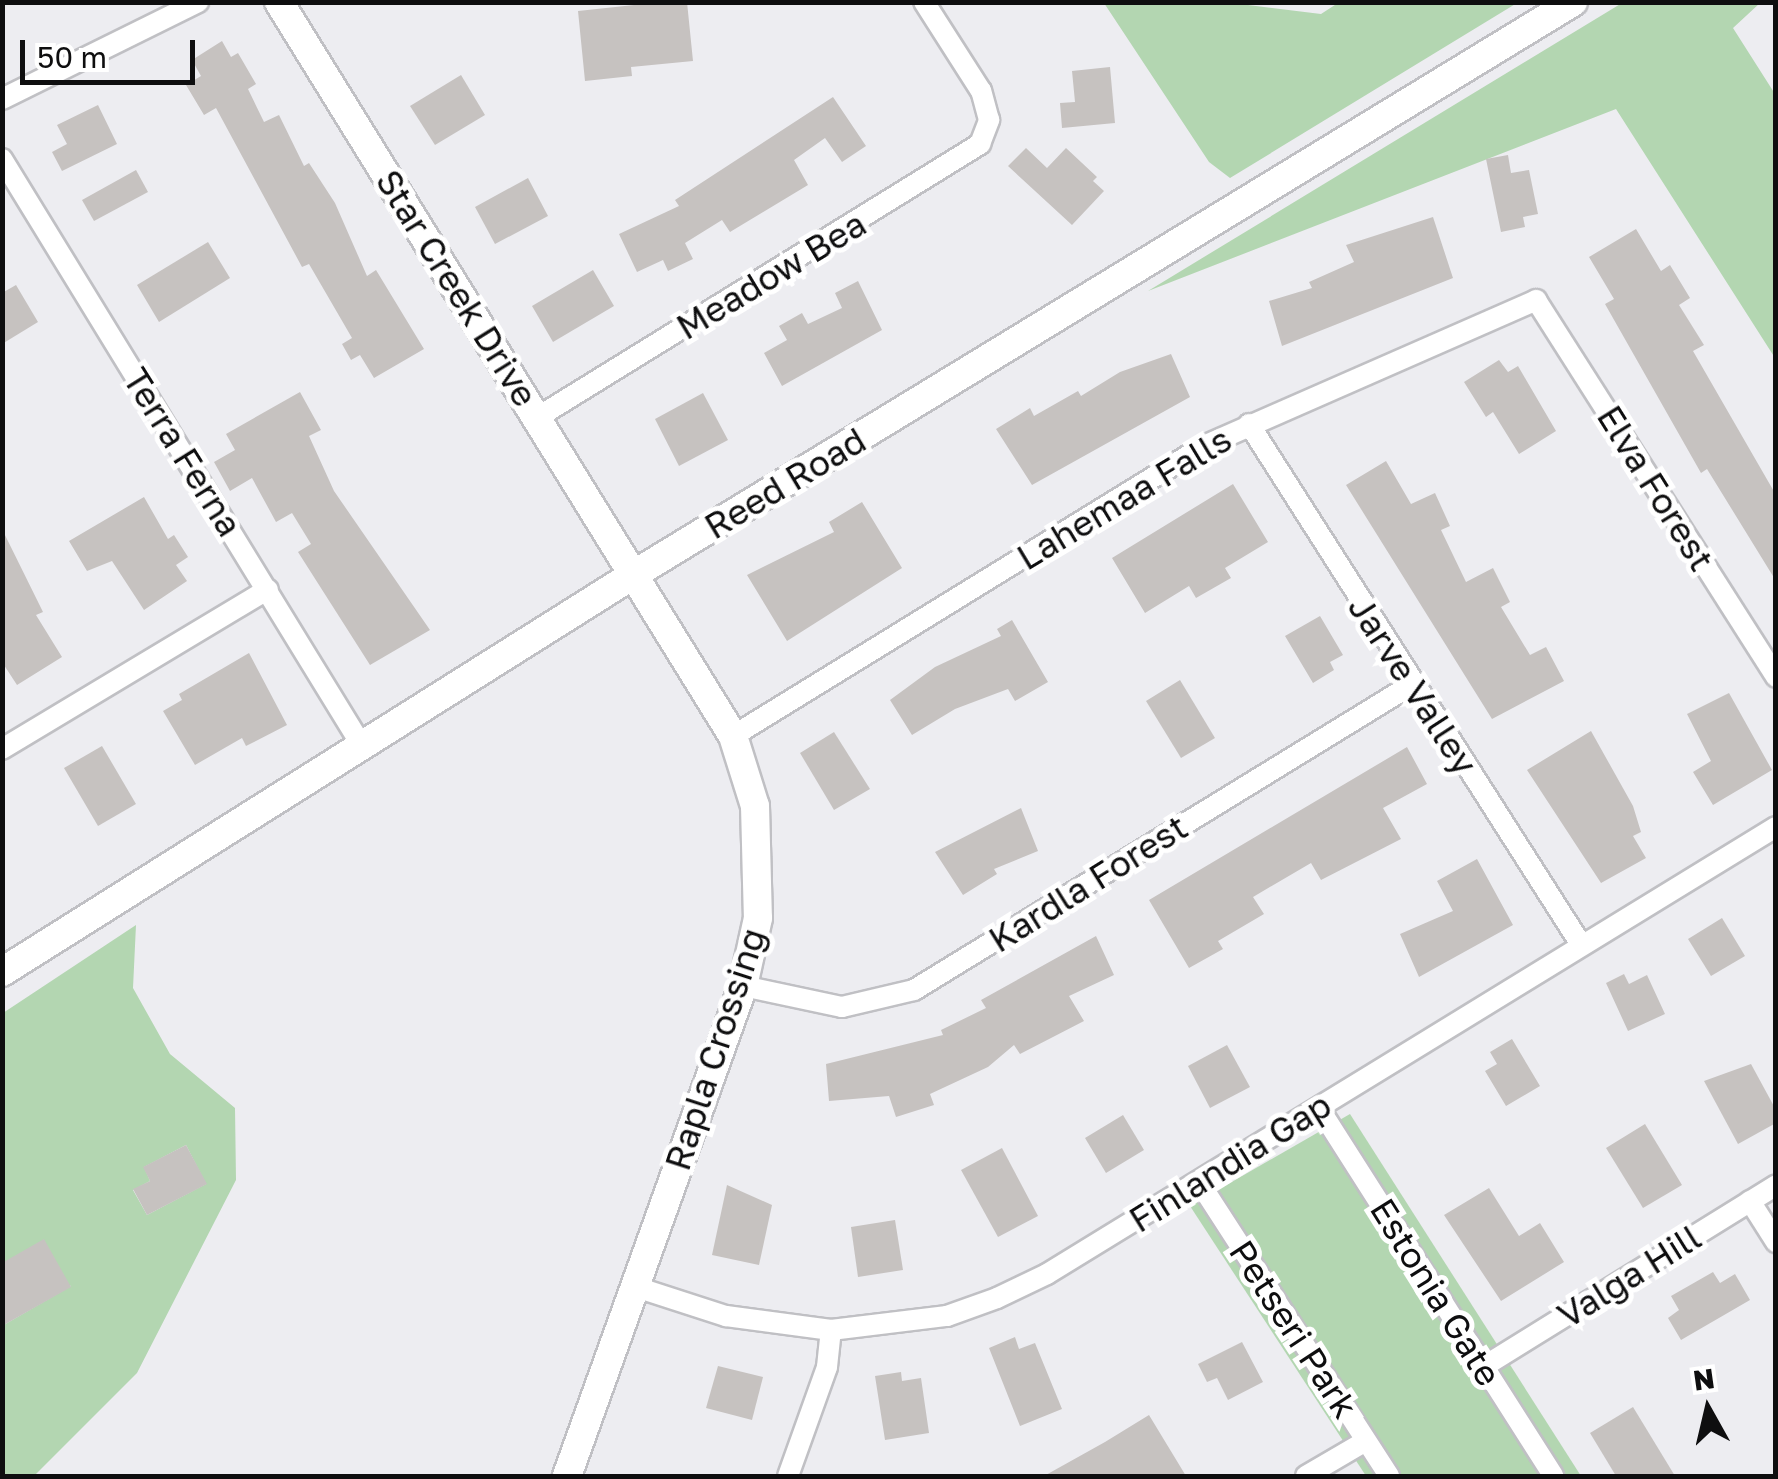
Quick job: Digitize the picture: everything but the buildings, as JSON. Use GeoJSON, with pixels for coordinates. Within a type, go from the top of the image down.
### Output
{"type":"FeatureCollection","features":[{"type":"Feature","properties":{"kind":"street"},"geometry":{"type":"LineString","coordinates":[[2,99],[198,2]]}},
{"type":"Feature","properties":{"kind":"street","name":"Star Creek Drive"},"geometry":{"type":"LineString","coordinates":[[280,2],[633,575]]}},
{"type":"Feature","properties":{"kind":"street","name":"Meadow Bea"},"geometry":{"type":"LineString","coordinates":[[538,417],[963,159],[980,144],[988,120],[982,91],[924,2]]}},
{"type":"Feature","properties":{"kind":"street","name":"Reed Road"},"geometry":{"type":"LineString","coordinates":[[2,972],[633,575],[1572,2]]}},
{"type":"Feature","properties":{"kind":"street","name":"Terra Ferna"},"geometry":{"type":"LineString","coordinates":[[2,159],[362,746]]}},
{"type":"Feature","properties":{"kind":"street","name":"Lahemaa Falls"},"geometry":{"type":"LineString","coordinates":[[733,736],[1249,424],[1536,300]]}},
{"type":"Feature","properties":{"kind":"street","name":"Elva Forest"},"geometry":{"type":"LineString","coordinates":[[1536,300],[1776,676]]}},
{"type":"Feature","properties":{"kind":"street","name":"Jarve Valley"},"geometry":{"type":"LineString","coordinates":[[1249,424],[1580,944]]}},
{"type":"Feature","properties":{"kind":"street","name":"Rapla Crossing"},"geometry":{"type":"LineString","coordinates":[[567,1476],[743,986],[758,918],[761,863],[755,806],[733,736],[633,575]]}},
{"type":"Feature","properties":{"kind":"street"},"geometry":{"type":"LineString","coordinates":[[2,749],[268,589]]}},
{"type":"Feature","properties":{"kind":"street","name":"Kardla Forest"},"geometry":{"type":"LineString","coordinates":[[743,986],[842,1007],[914,990],[1412,685]]}},
{"type":"Feature","properties":{"kind":"street","name":"Finlandia Gap"},"geometry":{"type":"LineString","coordinates":[[636,1286],[726,1316],[831,1330],[947,1316],[997,1298],[1199,1182],[1580,944],[1776,827]]}},
{"type":"Feature","properties":{"kind":"street","name":"Estonia Gate"},"geometry":{"type":"LineString","coordinates":[[1318,1108],[1553,1476]]}},
{"type":"Feature","properties":{"kind":"street","name":"Petseri Park"},"geometry":{"type":"LineString","coordinates":[[1199,1182],[1389,1476]]}},
{"type":"Feature","properties":{"kind":"street","name":"Valga Hill"},"geometry":{"type":"LineString","coordinates":[[1483,1367],[1776,1186]]}},
{"type":"Feature","properties":{"kind":"street"},"geometry":{"type":"LineString","coordinates":[[1750,1201],[1776,1242]]}},
{"type":"Feature","properties":{"kind":"street"},"geometry":{"type":"LineString","coordinates":[[788,1476],[827,1367],[831,1330]]}},
{"type":"Feature","properties":{"kind":"street"},"geometry":{"type":"LineString","coordinates":[[1306,1476],[1366,1440]]}},
{"type":"Feature","properties":{"kind":"green space"},"geometry":{"type":"Polygon","coordinates":[[[1104,3],[1232,3],[1321,14],[1338,3],[1517,3],[1230,178],[1209,162],[1104,3]]]}},
{"type":"Feature","properties":{"kind":"green space"},"geometry":{"type":"Polygon","coordinates":[[[1622,3],[1760,3],[1733,28],[1775,94],[1775,358],[1616,109],[1148,291],[1622,3]]]}},
{"type":"Feature","properties":{"kind":"green space"},"geometry":{"type":"Polygon","coordinates":[[[136,925],[133,988],[170,1054],[235,1108],[236,1180],[137,1373],[34,1476],[3,1476],[2,1326],[71,1286],[3,1263],[3,1013],[136,925]],[[186,1145],[144,1167],[150,1181],[133,1190],[147,1215],[206,1184],[186,1145]]]}},
{"type":"Feature","properties":{"kind":"green space"},"geometry":{"type":"Polygon","coordinates":[[[1350,1114],[1581,1476],[1366,1476],[1190,1206],[1350,1114]]]}}]}
